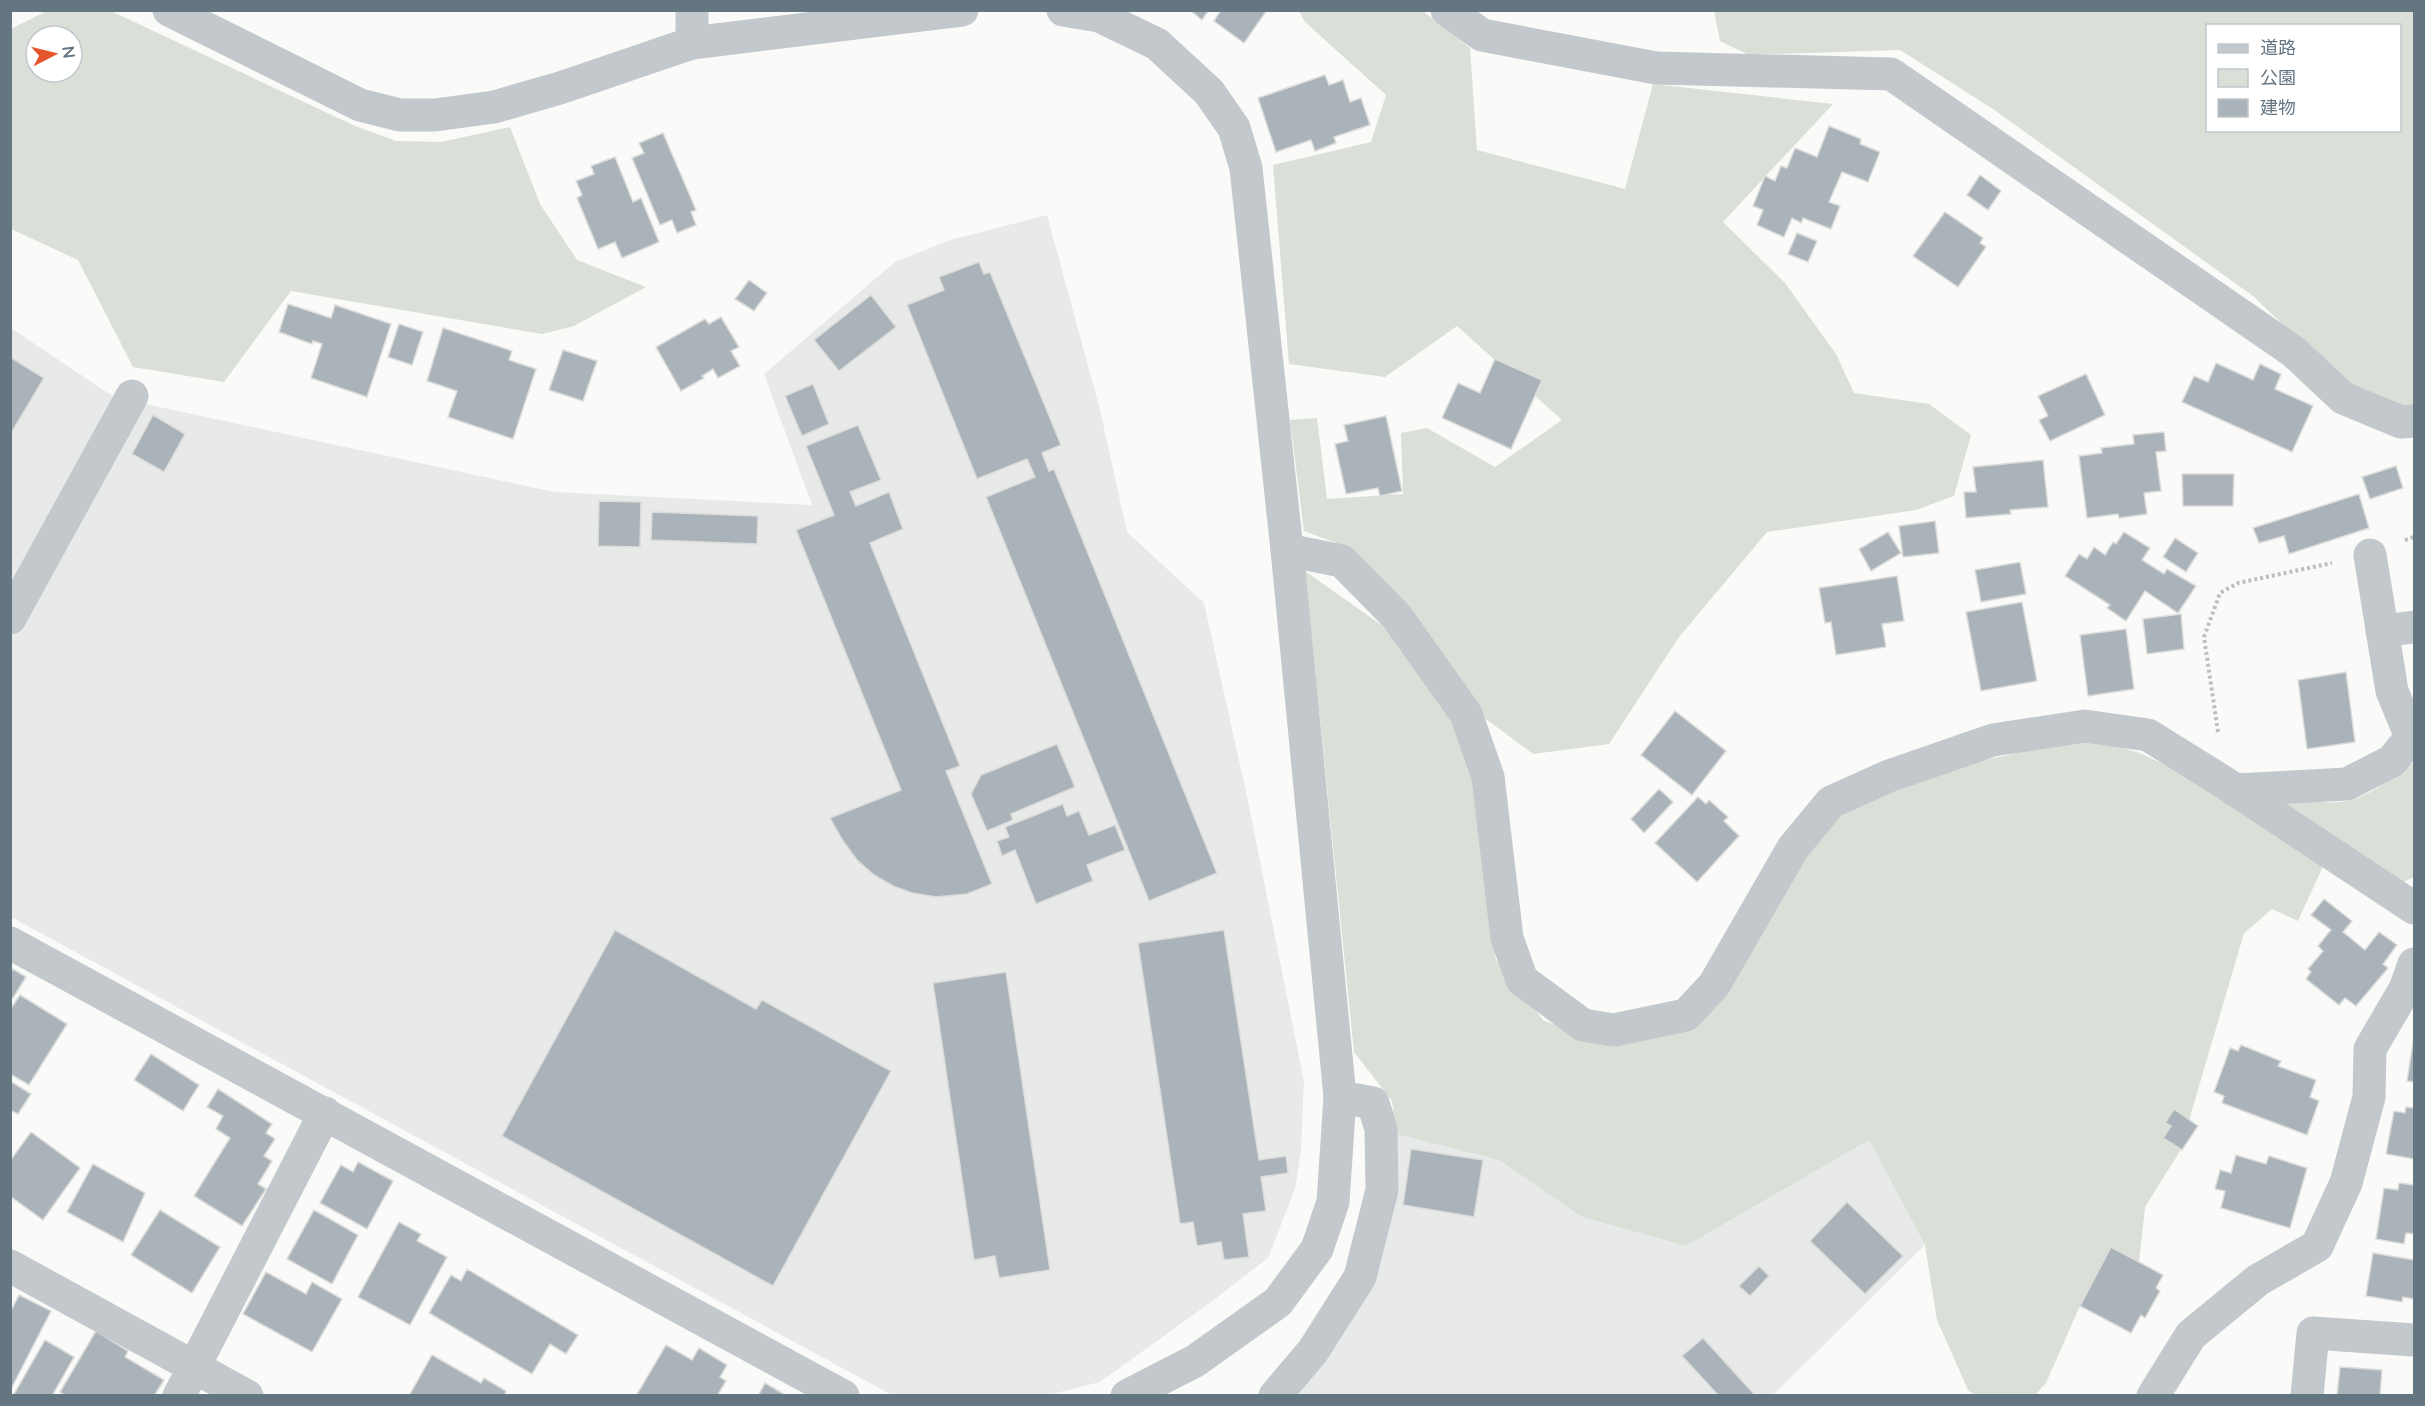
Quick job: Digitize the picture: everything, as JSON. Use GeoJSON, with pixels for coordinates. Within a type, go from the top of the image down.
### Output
{"type":"FeatureCollection","features":[{"type":"Feature","properties":{"kind":"street"},"geometry":{"type":"LineString","coordinates":[[169,10],[360,105],[400,115],[435,115],[494,107],[560,88],[692,43],[962,10]]}},
{"type":"Feature","properties":{"kind":"street"},"geometry":{"type":"LineString","coordinates":[[692,10],[692,43]]}},
{"type":"Feature","properties":{"kind":"street"},"geometry":{"type":"LineString","coordinates":[[1063,10],[1100,13],[1157,45],[1209,92],[1234,128],[1246,168],[1287,550],[1340,1096],[1333,1202],[1317,1250],[1278,1302],[1195,1361],[1127,1395]]}},
{"type":"Feature","properties":{"kind":"street"},"geometry":{"type":"LineString","coordinates":[[1447,10],[1482,35],[1656,68],[1891,74],[2294,352],[2343,398],[2401,422],[2415,421]]}},
{"type":"Feature","properties":{"kind":"street"},"geometry":{"type":"LineString","coordinates":[[10,618],[132,396]]}},
{"type":"Feature","properties":{"kind":"street"},"geometry":{"type":"LineString","coordinates":[[1287,550],[1342,561],[1397,617],[1466,714],[1488,777],[1507,938],[1522,980],[1583,1025],[1614,1030],[1686,1015],[1714,985],[1793,848],[1831,802],[1889,776],[1993,741],[2085,726],[2148,735],[2415,908]]}},
{"type":"Feature","properties":{"kind":"street"},"geometry":{"type":"LineString","coordinates":[[2230,787],[2347,784],[2392,761],[2411,737],[2392,691],[2370,555]]}},
{"type":"Feature","properties":{"kind":"street"},"geometry":{"type":"LineString","coordinates":[[2382,631],[2415,627]]}},
{"type":"Feature","properties":{"kind":"street"},"geometry":{"type":"LineString","coordinates":[[10,943],[843,1395]]}},
{"type":"Feature","properties":{"kind":"street"},"geometry":{"type":"LineString","coordinates":[[2153,1395],[2191,1335],[2258,1280],[2317,1246],[2346,1183],[2358,1140],[2369,1097],[2370,1049],[2405,989],[2415,964]]}},
{"type":"Feature","properties":{"kind":"street"},"geometry":{"type":"LineString","coordinates":[[1275,1395],[1313,1351],[1360,1277],[1382,1190],[1381,1129],[1373,1103],[1340,1096]]}},
{"type":"Feature","properties":{"kind":"street"},"geometry":{"type":"LineString","coordinates":[[179,1395],[325,1113]]}},
{"type":"Feature","properties":{"kind":"street"},"geometry":{"type":"LineString","coordinates":[[10,1266],[247,1395]]}},
{"type":"Feature","properties":{"kind":"street"},"geometry":{"type":"LineString","coordinates":[[2307,1395],[2313,1333],[2415,1340]]}},
{"type":"Feature","properties":{"kind":"path"},"geometry":{"type":"LineString","coordinates":[[2230,787],[2204,637],[2220,593],[2238,583],[2370,555]]}},
{"type":"Feature","properties":{"kind":"shaded area"},"geometry":{"type":"Polygon","coordinates":[[[1047,215],[1100,410],[1127,532],[1204,603],[1248,801],[1304,1082],[1301,1151],[1295,1189],[1268,1258],[1100,1382],[1048,1395],[892,1395],[11,917],[11,639],[141,403],[554,492],[812,505],[764,374],[895,262],[950,240],[1047,215]]]}},
{"type":"Feature","properties":{"kind":"shaded area"},"geometry":{"type":"Polygon","coordinates":[[[11,328],[117,399],[11,586],[11,328]]]}},
{"type":"Feature","properties":{"kind":"shaded area"},"geometry":{"type":"Polygon","coordinates":[[[1396,1134],[1499,1160],[1582,1217],[1686,1246],[1869,1140],[1925,1245],[1773,1395],[1295,1396],[1339,1341],[1396,1134]]]}},
{"type":"Feature","properties":{"kind":"green space"},"geometry":{"type":"Polygon","coordinates":[[[49,10],[111,11],[355,126],[396,141],[441,142],[510,127],[540,204],[577,260],[646,287],[574,326],[542,334],[291,291],[224,382],[133,367],[78,260],[11,229],[11,29],[49,10]]]}},
{"type":"Feature","properties":{"kind":"green space"},"geometry":{"type":"Polygon","coordinates":[[[1299,11],[1423,11],[1470,48],[1477,150],[1625,189],[1653,84],[1833,104],[1723,222],[1785,283],[1836,354],[1854,393],[1929,404],[1971,435],[1954,496],[1916,510],[1767,532],[1679,637],[1609,744],[1533,754],[1478,713],[1350,548],[1304,531],[1290,420],[1317,418],[1327,499],[1403,494],[1401,433],[1427,428],[1495,467],[1562,420],[1457,326],[1385,377],[1289,364],[1273,165],[1371,142],[1386,95],[1305,22],[1299,11]]]}},
{"type":"Feature","properties":{"kind":"green space"},"geometry":{"type":"Polygon","coordinates":[[[1714,11],[2414,11],[2414,408],[2401,409],[2340,379],[2253,296],[1993,109],[1900,50],[1749,55],[1720,41],[1714,11]]]}},
{"type":"Feature","properties":{"kind":"green space"},"geometry":{"type":"Polygon","coordinates":[[[1305,571],[1387,629],[1449,698],[1473,771],[1496,960],[1544,1021],[1608,1040],[1691,1030],[1810,842],[1842,813],[1928,773],[2089,737],[2142,754],[2206,784],[2324,864],[2298,921],[2272,909],[2244,933],[2180,1151],[2145,1207],[2137,1281],[2079,1308],[2046,1383],[2035,1395],[1974,1395],[1968,1390],[1937,1320],[1925,1245],[1869,1140],[1686,1246],[1582,1217],[1499,1160],[1396,1134],[1392,1101],[1354,1052],[1305,571]]]}},
{"type":"Feature","properties":{"kind":"green space"},"geometry":{"type":"Polygon","coordinates":[[[2414,762],[2414,877],[2395,886],[2267,804],[2282,795],[2318,802],[2355,799],[2394,777],[2414,762]]]}},
{"type":"Feature","properties":{"kind":"building"},"geometry":{"type":"Polygon","coordinates":[[[1190,10],[1209,10],[1202,20],[1190,10]]]}},
{"type":"Feature","properties":{"kind":"building"},"geometry":{"type":"Polygon","coordinates":[[[1221,10],[1267,10],[1244,43],[1214,21],[1221,10]]]}},
{"type":"Feature","properties":{"kind":"building"},"geometry":{"type":"Polygon","coordinates":[[[1325,75],[1329,85],[1343,80],[1350,102],[1361,98],[1370,125],[1334,137],[1336,143],[1315,151],[1311,140],[1276,152],[1258,98],[1325,75]]]}},
{"type":"Feature","properties":{"kind":"building"},"geometry":{"type":"Polygon","coordinates":[[[1829,126],[1861,139],[1860,144],[1880,152],[1868,182],[1842,172],[1829,202],[1840,206],[1831,229],[1803,218],[1801,223],[1792,218],[1784,237],[1757,225],[1763,210],[1753,206],[1765,176],[1775,181],[1781,166],[1787,168],[1795,148],[1817,157],[1829,126]]]}},
{"type":"Feature","properties":{"kind":"building"},"geometry":{"type":"Polygon","coordinates":[[[663,133],[696,210],[691,212],[696,225],[677,233],[672,220],[660,225],[632,158],[644,153],[639,143],[663,133]]]}},
{"type":"Feature","properties":{"kind":"building"},"geometry":{"type":"Polygon","coordinates":[[[615,157],[633,202],[641,198],[659,242],[622,258],[615,242],[598,249],[577,198],[582,195],[576,181],[594,174],[591,166],[615,157]]]}},
{"type":"Feature","properties":{"kind":"building"},"geometry":{"type":"Polygon","coordinates":[[[1980,175],[2001,191],[1988,210],[1967,195],[1980,175]]]}},
{"type":"Feature","properties":{"kind":"building"},"geometry":{"type":"Polygon","coordinates":[[[1945,212],[1983,238],[1980,243],[1986,247],[1958,287],[1913,256],[1945,212]]]}},
{"type":"Feature","properties":{"kind":"building"},"geometry":{"type":"Polygon","coordinates":[[[1797,233],[1817,241],[1808,262],[1788,254],[1797,233]]]}},
{"type":"Feature","properties":{"kind":"building"},"geometry":{"type":"Polygon","coordinates":[[[979,262],[984,274],[990,272],[1061,445],[1042,453],[1049,471],[1054,469],[1217,873],[1149,901],[986,497],[1035,477],[1027,459],[977,479],[907,305],[944,290],[939,277],[979,262]]]}},
{"type":"Feature","properties":{"kind":"building"},"geometry":{"type":"Polygon","coordinates":[[[749,280],[767,293],[754,311],[735,299],[749,280]]]}},
{"type":"Feature","properties":{"kind":"building"},"geometry":{"type":"Polygon","coordinates":[[[871,295],[896,327],[839,371],[814,340],[871,295]]]}},
{"type":"Feature","properties":{"kind":"building"},"geometry":{"type":"Polygon","coordinates":[[[288,304],[331,318],[335,305],[391,324],[367,397],[311,378],[322,344],[313,341],[312,344],[279,332],[288,304]]]}},
{"type":"Feature","properties":{"kind":"building"},"geometry":{"type":"Polygon","coordinates":[[[721,317],[739,347],[731,351],[740,366],[718,378],[713,369],[702,376],[704,378],[681,391],[656,347],[705,319],[709,324],[721,317]]]}},
{"type":"Feature","properties":{"kind":"building"},"geometry":{"type":"Polygon","coordinates":[[[399,324],[423,332],[412,365],[388,357],[399,324]]]}},
{"type":"Feature","properties":{"kind":"building"},"geometry":{"type":"Polygon","coordinates":[[[443,328],[512,351],[509,360],[536,369],[513,439],[448,417],[457,391],[427,381],[443,328]]]}},
{"type":"Feature","properties":{"kind":"building"},"geometry":{"type":"Polygon","coordinates":[[[563,350],[597,361],[583,401],[549,390],[563,350]]]}},
{"type":"Feature","properties":{"kind":"building"},"geometry":{"type":"Polygon","coordinates":[[[10,357],[44,378],[10,435],[10,357]]]}},
{"type":"Feature","properties":{"kind":"building"},"geometry":{"type":"Polygon","coordinates":[[[1495,359],[1542,380],[1511,449],[1442,418],[1458,383],[1480,393],[1495,359]]]}},
{"type":"Feature","properties":{"kind":"building"},"geometry":{"type":"Polygon","coordinates":[[[2216,363],[2253,380],[2260,364],[2281,374],[2275,389],[2313,406],[2292,452],[2182,402],[2194,376],[2208,382],[2216,363]]]}},
{"type":"Feature","properties":{"kind":"building"},"geometry":{"type":"Polygon","coordinates":[[[2086,374],[2105,415],[2050,441],[2039,420],[2048,416],[2038,396],[2086,374]]]}},
{"type":"Feature","properties":{"kind":"building"},"geometry":{"type":"Polygon","coordinates":[[[813,384],[829,424],[802,436],[785,396],[813,384]]]}},
{"type":"Feature","properties":{"kind":"building"},"geometry":{"type":"Polygon","coordinates":[[[153,415],[185,434],[164,472],[132,454],[153,415]]]}},
{"type":"Feature","properties":{"kind":"building"},"geometry":{"type":"Polygon","coordinates":[[[1386,416],[1402,491],[1380,496],[1378,488],[1346,494],[1335,444],[1348,441],[1344,425],[1386,416]]]}},
{"type":"Feature","properties":{"kind":"building"},"geometry":{"type":"Polygon","coordinates":[[[858,425],[881,480],[850,492],[856,506],[889,492],[903,529],[870,543],[960,766],[946,771],[992,884],[967,894],[936,897],[912,893],[893,886],[874,875],[857,860],[830,818],[901,790],[796,530],[834,515],[806,446],[858,425]]]}},
{"type":"Feature","properties":{"kind":"building"},"geometry":{"type":"Polygon","coordinates":[[[2164,432],[2166,451],[2156,452],[2161,491],[2144,493],[2147,514],[2119,518],[2118,514],[2087,518],[2079,456],[2102,453],[2101,448],[2134,444],[2133,435],[2164,432]]]}},
{"type":"Feature","properties":{"kind":"building"},"geometry":{"type":"Polygon","coordinates":[[[2043,460],[2048,507],[2010,510],[2011,514],[1966,518],[1964,492],[1976,492],[1973,467],[2043,460]]]}},
{"type":"Feature","properties":{"kind":"building"},"geometry":{"type":"Polygon","coordinates":[[[2396,466],[2403,488],[2370,499],[2362,477],[2396,466]]]}},
{"type":"Feature","properties":{"kind":"building"},"geometry":{"type":"Polygon","coordinates":[[[2182,474],[2234,474],[2233,506],[2183,506],[2182,474]]]}},
{"type":"Feature","properties":{"kind":"building"},"geometry":{"type":"Polygon","coordinates":[[[2359,494],[2369,528],[2289,554],[2284,536],[2259,543],[2253,528],[2359,494]]]}},
{"type":"Feature","properties":{"kind":"building"},"geometry":{"type":"Polygon","coordinates":[[[599,501],[641,502],[640,547],[598,546],[599,501]]]}},
{"type":"Feature","properties":{"kind":"building"},"geometry":{"type":"Polygon","coordinates":[[[652,512],[758,516],[757,544],[651,540],[652,512]]]}},
{"type":"Feature","properties":{"kind":"building"},"geometry":{"type":"Polygon","coordinates":[[[1935,521],[1939,553],[1903,557],[1899,526],[1935,521]]]}},
{"type":"Feature","properties":{"kind":"building"},"geometry":{"type":"Polygon","coordinates":[[[1888,532],[1901,553],[1871,571],[1859,549],[1888,532]]]}},
{"type":"Feature","properties":{"kind":"building"},"geometry":{"type":"Polygon","coordinates":[[[2124,532],[2150,548],[2142,560],[2164,574],[2167,569],[2196,586],[2178,613],[2145,591],[2126,621],[2107,608],[2110,605],[2065,576],[2079,554],[2087,559],[2094,547],[2105,555],[2113,542],[2116,544],[2124,532]]]}},
{"type":"Feature","properties":{"kind":"building"},"geometry":{"type":"Polygon","coordinates":[[[2175,538],[2198,553],[2186,572],[2163,557],[2175,538]]]}},
{"type":"Feature","properties":{"kind":"building"},"geometry":{"type":"Polygon","coordinates":[[[2020,562],[2026,594],[1981,602],[1975,570],[2020,562]]]}},
{"type":"Feature","properties":{"kind":"building"},"geometry":{"type":"Polygon","coordinates":[[[1897,576],[1904,621],[1882,624],[1886,647],[1836,655],[1831,622],[1825,623],[1819,588],[1897,576]]]}},
{"type":"Feature","properties":{"kind":"building"},"geometry":{"type":"Polygon","coordinates":[[[2022,602],[2037,681],[1981,691],[1966,612],[2022,602]]]}},
{"type":"Feature","properties":{"kind":"building"},"geometry":{"type":"Polygon","coordinates":[[[2181,614],[2184,649],[2147,654],[2143,619],[2181,614]]]}},
{"type":"Feature","properties":{"kind":"building"},"geometry":{"type":"Polygon","coordinates":[[[2126,629],[2134,689],[2088,696],[2080,635],[2126,629]]]}},
{"type":"Feature","properties":{"kind":"building"},"geometry":{"type":"Polygon","coordinates":[[[2346,672],[2355,742],[2307,749],[2298,680],[2346,672]]]}},
{"type":"Feature","properties":{"kind":"building"},"geometry":{"type":"Polygon","coordinates":[[[1675,711],[1726,751],[1692,795],[1641,755],[1675,711]]]}},
{"type":"Feature","properties":{"kind":"building"},"geometry":{"type":"Polygon","coordinates":[[[1057,744],[1075,787],[1011,814],[1013,820],[987,831],[971,794],[981,775],[1057,744]]]}},
{"type":"Feature","properties":{"kind":"building"},"geometry":{"type":"Polygon","coordinates":[[[1659,789],[1673,802],[1644,833],[1631,819],[1659,789]]]}},
{"type":"Feature","properties":{"kind":"building"},"geometry":{"type":"Polygon","coordinates":[[[1698,797],[1706,804],[1709,800],[1728,817],[1724,821],[1739,836],[1697,882],[1655,843],[1698,797]]]}},
{"type":"Feature","properties":{"kind":"building"},"geometry":{"type":"Polygon","coordinates":[[[1063,804],[1067,816],[1079,811],[1089,835],[1115,825],[1125,850],[1087,865],[1093,881],[1036,904],[1015,850],[1002,856],[997,841],[1009,837],[1005,827],[1063,804]]]}},
{"type":"Feature","properties":{"kind":"building"},"geometry":{"type":"Polygon","coordinates":[[[2324,899],[2352,921],[2343,932],[2365,950],[2379,932],[2397,945],[2383,964],[2388,968],[2356,1006],[2345,998],[2339,1005],[2306,979],[2311,972],[2308,969],[2323,951],[2318,946],[2331,930],[2311,915],[2324,899]]]}},
{"type":"Feature","properties":{"kind":"building"},"geometry":{"type":"Polygon","coordinates":[[[615,930],[756,1009],[762,1000],[891,1071],[773,1286],[502,1136],[615,930]]]}},
{"type":"Feature","properties":{"kind":"building"},"geometry":{"type":"Polygon","coordinates":[[[1224,930],[1259,1160],[1286,1156],[1288,1173],[1261,1177],[1266,1211],[1243,1214],[1249,1257],[1224,1260],[1221,1242],[1197,1246],[1193,1222],[1180,1224],[1138,943],[1224,930]]]}},
{"type":"Feature","properties":{"kind":"building"},"geometry":{"type":"Polygon","coordinates":[[[13,969],[26,977],[13,998],[10,997],[10,974],[13,969]]]}},
{"type":"Feature","properties":{"kind":"building"},"geometry":{"type":"Polygon","coordinates":[[[1006,972],[1050,1270],[999,1278],[995,1256],[974,1260],[933,983],[1006,972]]]}},
{"type":"Feature","properties":{"kind":"building"},"geometry":{"type":"Polygon","coordinates":[[[20,995],[67,1024],[29,1085],[10,1074],[10,1010],[20,995]]]}},
{"type":"Feature","properties":{"kind":"building"},"geometry":{"type":"Polygon","coordinates":[[[2414,1036],[2414,1082],[2407,1081],[2414,1036]]]}},
{"type":"Feature","properties":{"kind":"building"},"geometry":{"type":"Polygon","coordinates":[[[2241,1045],[2281,1061],[2278,1066],[2316,1080],[2310,1097],[2319,1101],[2307,1135],[2222,1103],[2224,1096],[2214,1092],[2230,1048],[2238,1051],[2241,1045]]]}},
{"type":"Feature","properties":{"kind":"building"},"geometry":{"type":"Polygon","coordinates":[[[151,1054],[199,1085],[183,1111],[134,1080],[151,1054]]]}},
{"type":"Feature","properties":{"kind":"building"},"geometry":{"type":"Polygon","coordinates":[[[10,1081],[31,1094],[18,1114],[10,1110],[10,1081]]]}},
{"type":"Feature","properties":{"kind":"building"},"geometry":{"type":"Polygon","coordinates":[[[218,1089],[272,1124],[266,1133],[275,1139],[264,1156],[272,1161],[258,1184],[266,1189],[242,1226],[194,1196],[230,1138],[216,1129],[223,1116],[207,1107],[218,1089]]]}},
{"type":"Feature","properties":{"kind":"building"},"geometry":{"type":"Polygon","coordinates":[[[2406,1107],[2414,1108],[2414,1159],[2386,1154],[2394,1111],[2405,1113],[2406,1107]]]}},
{"type":"Feature","properties":{"kind":"building"},"geometry":{"type":"Polygon","coordinates":[[[2174,1109],[2198,1126],[2182,1150],[2163,1138],[2171,1126],[2165,1123],[2174,1109]]]}},
{"type":"Feature","properties":{"kind":"building"},"geometry":{"type":"Polygon","coordinates":[[[31,1132],[80,1168],[43,1220],[10,1196],[10,1161],[31,1132]]]}},
{"type":"Feature","properties":{"kind":"building"},"geometry":{"type":"Polygon","coordinates":[[[1411,1149],[1483,1160],[1474,1217],[1403,1205],[1411,1149]]]}},
{"type":"Feature","properties":{"kind":"building"},"geometry":{"type":"Polygon","coordinates":[[[2236,1155],[2266,1164],[2269,1156],[2307,1168],[2290,1228],[2221,1208],[2225,1191],[2215,1189],[2220,1170],[2231,1173],[2236,1155]]]}},
{"type":"Feature","properties":{"kind":"building"},"geometry":{"type":"Polygon","coordinates":[[[358,1162],[393,1181],[367,1229],[320,1203],[341,1165],[353,1172],[358,1162]]]}},
{"type":"Feature","properties":{"kind":"building"},"geometry":{"type":"Polygon","coordinates":[[[93,1164],[145,1193],[123,1242],[67,1212],[93,1164]]]}},
{"type":"Feature","properties":{"kind":"building"},"geometry":{"type":"Polygon","coordinates":[[[2399,1183],[2414,1185],[2414,1234],[2406,1233],[2404,1244],[2376,1239],[2384,1188],[2398,1190],[2399,1183]]]}},
{"type":"Feature","properties":{"kind":"building"},"geometry":{"type":"Polygon","coordinates":[[[1847,1202],[1903,1256],[1865,1294],[1810,1241],[1847,1202]]]}},
{"type":"Feature","properties":{"kind":"building"},"geometry":{"type":"Polygon","coordinates":[[[160,1210],[220,1247],[192,1293],[131,1255],[160,1210]]]}},
{"type":"Feature","properties":{"kind":"building"},"geometry":{"type":"Polygon","coordinates":[[[314,1210],[358,1235],[332,1284],[287,1259],[314,1210]]]}},
{"type":"Feature","properties":{"kind":"building"},"geometry":{"type":"Polygon","coordinates":[[[399,1222],[421,1234],[417,1241],[447,1257],[410,1325],[358,1297],[399,1222]]]}},
{"type":"Feature","properties":{"kind":"building"},"geometry":{"type":"Polygon","coordinates":[[[2111,1247],[2163,1275],[2156,1288],[2160,1291],[2145,1318],[2141,1315],[2131,1333],[2080,1306],[2111,1247]]]}},
{"type":"Feature","properties":{"kind":"building"},"geometry":{"type":"Polygon","coordinates":[[[2373,1253],[2414,1260],[2414,1299],[2403,1297],[2402,1302],[2366,1296],[2373,1253]]]}},
{"type":"Feature","properties":{"kind":"building"},"geometry":{"type":"Polygon","coordinates":[[[1759,1266],[1769,1276],[1750,1296],[1739,1286],[1759,1266]]]}},
{"type":"Feature","properties":{"kind":"building"},"geometry":{"type":"Polygon","coordinates":[[[467,1269],[578,1335],[566,1354],[550,1344],[532,1374],[429,1313],[451,1275],[461,1281],[467,1269]]]}},
{"type":"Feature","properties":{"kind":"building"},"geometry":{"type":"Polygon","coordinates":[[[266,1272],[306,1294],[312,1282],[342,1299],[312,1352],[243,1314],[266,1272]]]}},
{"type":"Feature","properties":{"kind":"building"},"geometry":{"type":"Polygon","coordinates":[[[19,1295],[51,1311],[10,1391],[10,1313],[19,1295]]]}},
{"type":"Feature","properties":{"kind":"building"},"geometry":{"type":"Polygon","coordinates":[[[96,1331],[128,1351],[125,1357],[164,1380],[154,1396],[66,1396],[60,1392],[96,1331]]]}},
{"type":"Feature","properties":{"kind":"building"},"geometry":{"type":"Polygon","coordinates":[[[1703,1338],[1754,1394],[1752,1396],[1719,1396],[1682,1356],[1703,1338]]]}},
{"type":"Feature","properties":{"kind":"building"},"geometry":{"type":"Polygon","coordinates":[[[45,1340],[74,1357],[52,1396],[13,1396],[45,1340]]]}},
{"type":"Feature","properties":{"kind":"building"},"geometry":{"type":"Polygon","coordinates":[[[666,1345],[692,1360],[699,1348],[727,1365],[720,1377],[726,1381],[717,1396],[636,1396],[666,1345]]]}},
{"type":"Feature","properties":{"kind":"building"},"geometry":{"type":"Polygon","coordinates":[[[432,1355],[481,1383],[484,1378],[506,1391],[504,1396],[409,1396],[432,1355]]]}},
{"type":"Feature","properties":{"kind":"building"},"geometry":{"type":"Polygon","coordinates":[[[2340,1367],[2382,1370],[2380,1396],[2337,1396],[2340,1367]]]}},
{"type":"Feature","properties":{"kind":"building"},"geometry":{"type":"Polygon","coordinates":[[[765,1383],[787,1396],[758,1396],[765,1383]]]}}]}
